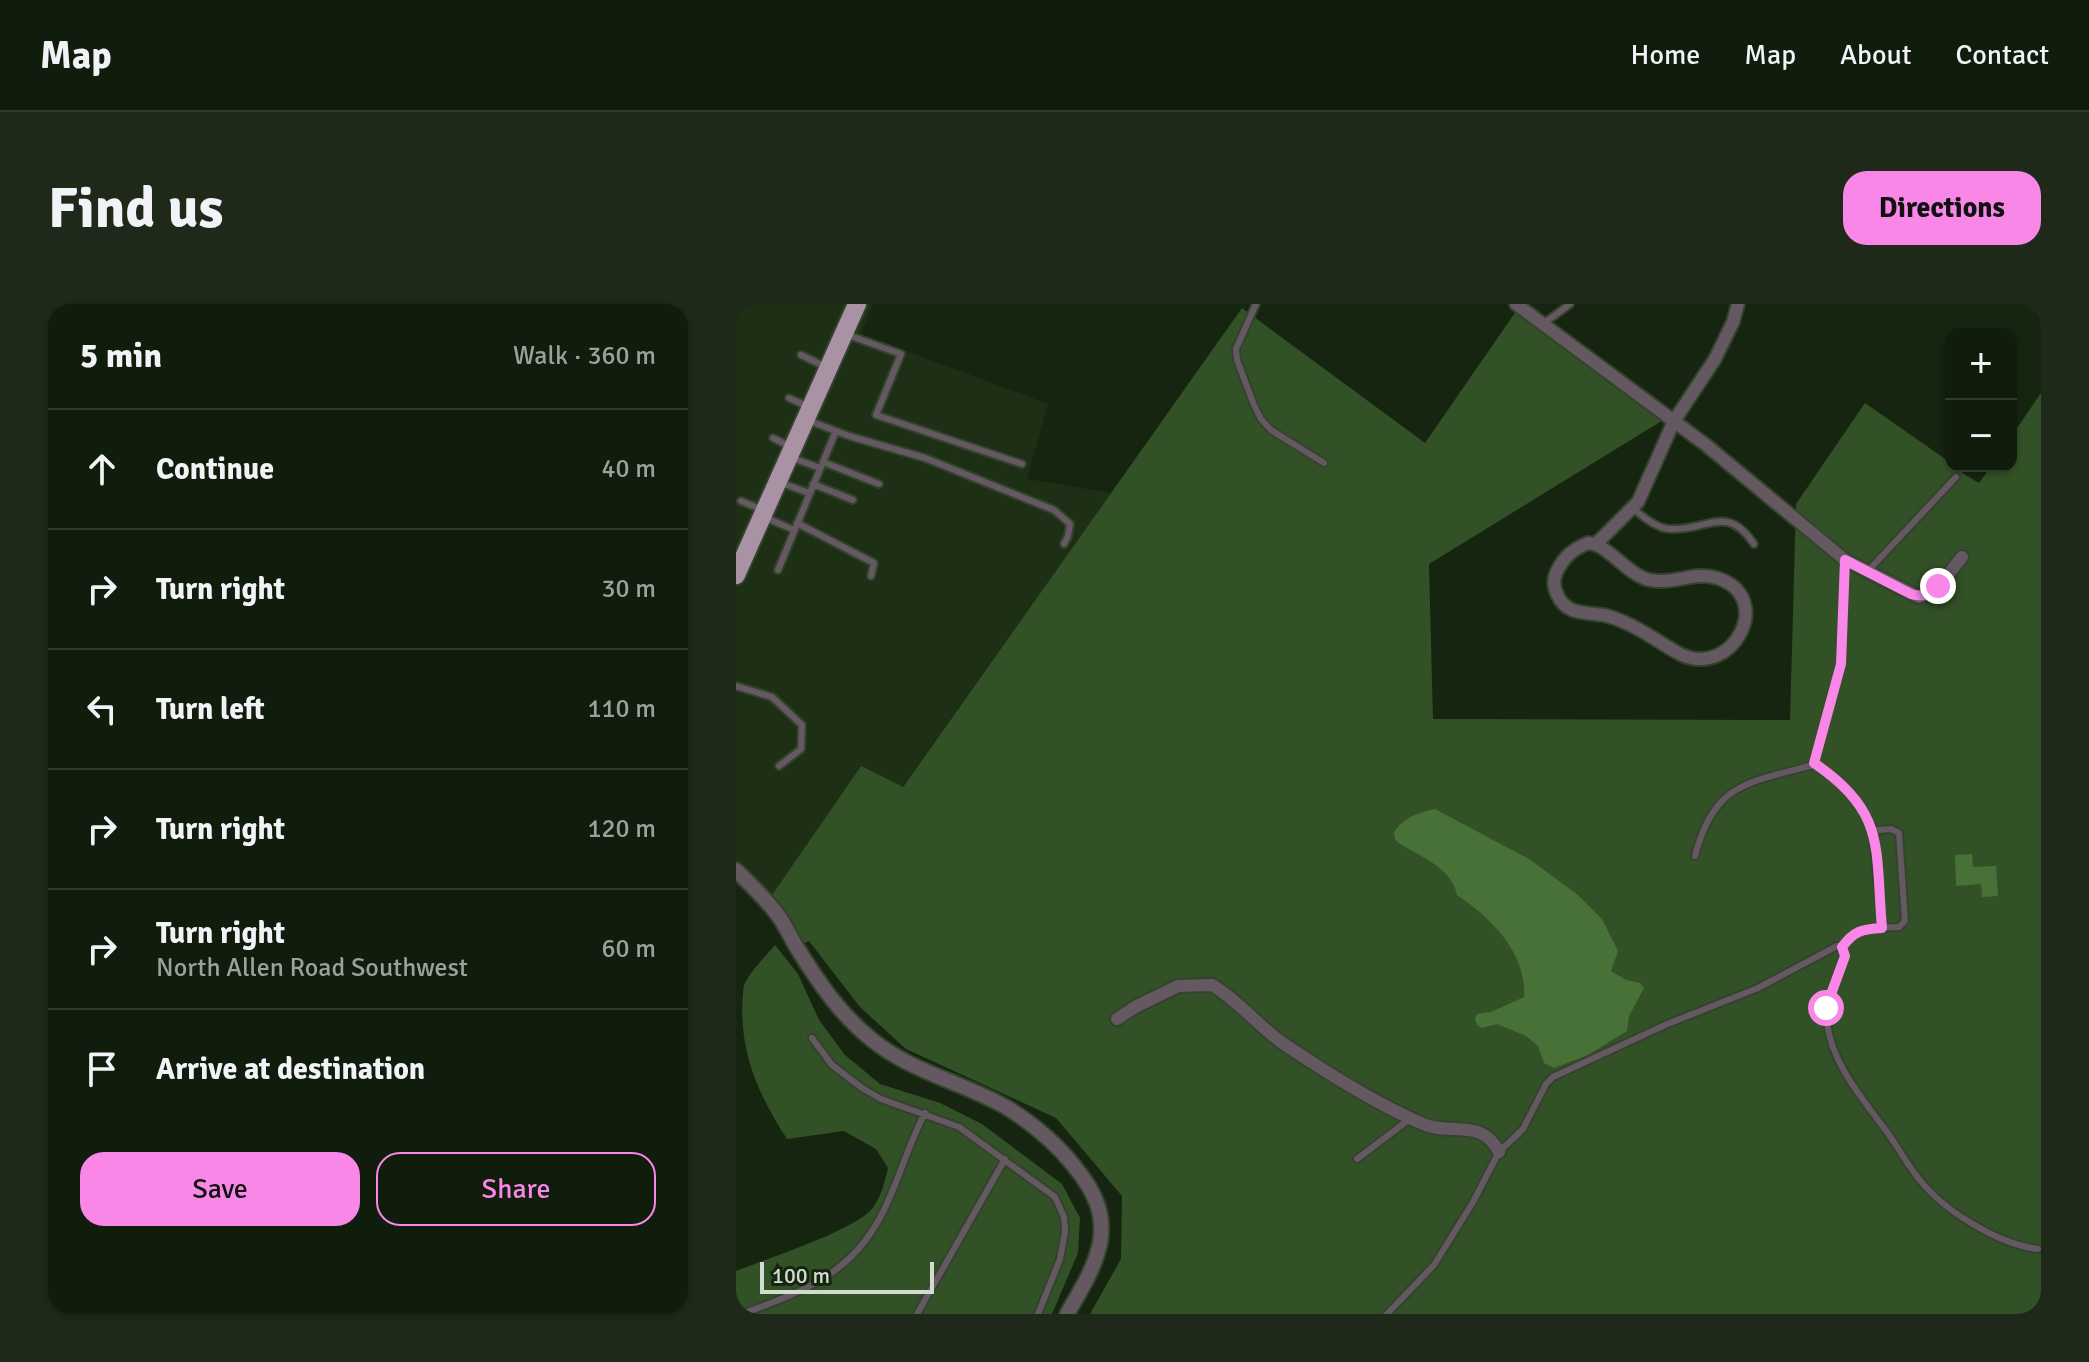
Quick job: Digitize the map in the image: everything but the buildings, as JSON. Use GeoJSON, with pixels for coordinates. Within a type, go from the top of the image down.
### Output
{"type":"FeatureCollection","features":[{"type":"Feature","properties":{"kind":"main road"},"geometry":{"type":"LineString","coordinates":[[736,574],[857,304]]}},
{"type":"Feature","properties":{"kind":"street"},"geometry":{"type":"LineString","coordinates":[[1516,304],[1768,494],[1845,560],[1919,597],[1938,586],[1962,557]]}},
{"type":"Feature","properties":{"kind":"street"},"geometry":{"type":"LineString","coordinates":[[1596,544],[1632,508],[1644,489],[1674,421],[1715,359],[1738,304]]}},
{"type":"Feature","properties":{"kind":"street"},"geometry":{"type":"LineString","coordinates":[[1588,543],[1596,544],[1624,567],[1652,581],[1701,576],[1729,584],[1743,599],[1747,613],[1741,634],[1732,646],[1710,658],[1689,657],[1624,622],[1605,615],[1580,614],[1565,606],[1553,586],[1555,574],[1570,552],[1588,543]]}},
{"type":"Feature","properties":{"kind":"street"},"geometry":{"type":"LineString","coordinates":[[736,870],[778,915],[820,984],[842,1012],[871,1039],[894,1056],[1004,1106],[1033,1125],[1061,1150],[1092,1189],[1103,1229],[1096,1257],[1067,1314]]}},
{"type":"Feature","properties":{"kind":"street"},"geometry":{"type":"LineString","coordinates":[[1117,1019],[1178,986],[1212,985],[1282,1042],[1411,1118],[1424,1125],[1465,1128],[1479,1133],[1494,1143],[1499,1152]]}},
{"type":"Feature","properties":{"kind":"lane"},"geometry":{"type":"LineString","coordinates":[[1256,304],[1236,349],[1237,360],[1254,405],[1271,430],[1324,463]]}},
{"type":"Feature","properties":{"kind":"lane"},"geometry":{"type":"LineString","coordinates":[[1543,324],[1570,304]]}},
{"type":"Feature","properties":{"kind":"lane"},"geometry":{"type":"LineString","coordinates":[[844,334],[901,354],[876,415],[1022,464]]}},
{"type":"Feature","properties":{"kind":"lane"},"geometry":{"type":"LineString","coordinates":[[801,355],[829,369]]}},
{"type":"Feature","properties":{"kind":"lane"},"geometry":{"type":"LineString","coordinates":[[789,398],[809,415],[836,431],[925,458],[1054,510],[1070,524],[1064,544]]}},
{"type":"Feature","properties":{"kind":"lane"},"geometry":{"type":"LineString","coordinates":[[778,570],[836,431]]}},
{"type":"Feature","properties":{"kind":"lane"},"geometry":{"type":"LineString","coordinates":[[773,438],[792,453],[879,484]]}},
{"type":"Feature","properties":{"kind":"lane"},"geometry":{"type":"LineString","coordinates":[[1867,572],[1956,477]]}},
{"type":"Feature","properties":{"kind":"lane"},"geometry":{"type":"LineString","coordinates":[[779,482],[809,493]]}},
{"type":"Feature","properties":{"kind":"lane"},"geometry":{"type":"LineString","coordinates":[[813,484],[853,500]]}},
{"type":"Feature","properties":{"kind":"lane"},"geometry":{"type":"LineString","coordinates":[[741,501],[874,563],[871,576]]}},
{"type":"Feature","properties":{"kind":"lane"},"geometry":{"type":"LineString","coordinates":[[1632,508],[1654,525],[1669,529],[1725,520],[1733,522],[1745,531],[1754,544]]}},
{"type":"Feature","properties":{"kind":"lane"},"geometry":{"type":"LineString","coordinates":[[1814,763],[1841,664],[1845,560]]}},
{"type":"Feature","properties":{"kind":"lane"},"geometry":{"type":"LineString","coordinates":[[736,686],[772,697],[802,725],[801,749],[779,766]]}},
{"type":"Feature","properties":{"kind":"lane"},"geometry":{"type":"LineString","coordinates":[[1814,763],[1850,790],[1875,832],[1882,928]]}},
{"type":"Feature","properties":{"kind":"lane"},"geometry":{"type":"LineString","coordinates":[[1695,856],[1700,835],[1714,807],[1738,785],[1814,763]]}},
{"type":"Feature","properties":{"kind":"lane"},"geometry":{"type":"LineString","coordinates":[[1842,947],[1859,930],[1899,927],[1906,918],[1899,833],[1891,829],[1875,832]]}},
{"type":"Feature","properties":{"kind":"lane"},"geometry":{"type":"LineString","coordinates":[[1387,1314],[1434,1265],[1499,1152],[1523,1129],[1546,1084],[1553,1077],[1641,1036],[1758,988],[1837,946],[1842,947]]}},
{"type":"Feature","properties":{"kind":"lane"},"geometry":{"type":"LineString","coordinates":[[1842,947],[1845,956],[1831,991],[1827,1017],[1834,1053],[1849,1080],[1919,1179],[1939,1199],[1987,1230],[2025,1247],[2038,1249]]}},
{"type":"Feature","properties":{"kind":"lane"},"geometry":{"type":"LineString","coordinates":[[812,1038],[832,1065],[847,1078],[881,1099],[959,1127],[1055,1197],[1064,1217],[1065,1232],[1060,1259],[1038,1314]]}},
{"type":"Feature","properties":{"kind":"lane"},"geometry":{"type":"LineString","coordinates":[[742,1314],[803,1292],[839,1270],[881,1216],[909,1143],[925,1113]]}},
{"type":"Feature","properties":{"kind":"lane"},"geometry":{"type":"LineString","coordinates":[[1357,1159],[1411,1118]]}},
{"type":"Feature","properties":{"kind":"lane"},"geometry":{"type":"LineString","coordinates":[[917,1314],[1005,1159]]}},
{"type":"Feature","properties":{"kind":"shaded area"},"geometry":{"type":"Polygon","coordinates":[[[736,304],[873,304],[861,334],[1048,404],[1027,479],[1111,493],[902,787],[861,766],[763,908],[736,873],[736,304]]]}},
{"type":"Feature","properties":{"kind":"shaded area"},"geometry":{"type":"Polygon","coordinates":[[[1519,307],[1673,414],[1429,564],[1433,719],[1790,720],[1796,504],[1865,403],[1945,459],[1945,472],[1961,472],[1979,483],[1987,472],[2017,472],[2017,428],[2041,393],[2041,1314],[1090,1314],[1121,1259],[1122,1196],[1056,1118],[906,1049],[860,1007],[809,941],[794,948],[763,908],[861,766],[903,787],[1242,308],[1425,443],[1519,307]]]}},
{"type":"Feature","properties":{"kind":"shaded area"},"geometry":{"type":"Polygon","coordinates":[[[1435,809],[1529,859],[1578,895],[1602,919],[1618,951],[1611,971],[1626,980],[1640,983],[1644,988],[1629,1016],[1627,1031],[1588,1055],[1554,1068],[1544,1063],[1538,1046],[1526,1036],[1497,1024],[1482,1028],[1477,1025],[1477,1014],[1491,1012],[1524,997],[1523,981],[1513,951],[1494,926],[1457,895],[1448,876],[1432,862],[1395,840],[1394,832],[1407,819],[1435,809]]]}},
{"type":"Feature","properties":{"kind":"shaded area"},"geometry":{"type":"Polygon","coordinates":[[[1972,854],[1973,867],[1996,866],[1998,896],[1982,897],[1981,884],[1956,886],[1955,855],[1972,854]]]}},
{"type":"Feature","properties":{"kind":"shaded area"},"geometry":{"type":"Polygon","coordinates":[[[775,945],[798,974],[819,1020],[845,1055],[880,1084],[940,1103],[982,1124],[1062,1184],[1080,1218],[1078,1253],[1052,1314],[736,1314],[736,1271],[788,1252],[861,1218],[878,1200],[888,1168],[876,1149],[844,1131],[787,1139],[766,1103],[746,1047],[742,1007],[744,985],[775,945]]]}},
{"type":"Feature","properties":{"kind":"route"},"geometry":{"type":"LineString","coordinates":[[1826,1008],[1845,956],[1842,947],[1859,930],[1882,928],[1875,832],[1850,790],[1814,763],[1841,664],[1845,560],[1919,597],[1938,586]]}}]}
